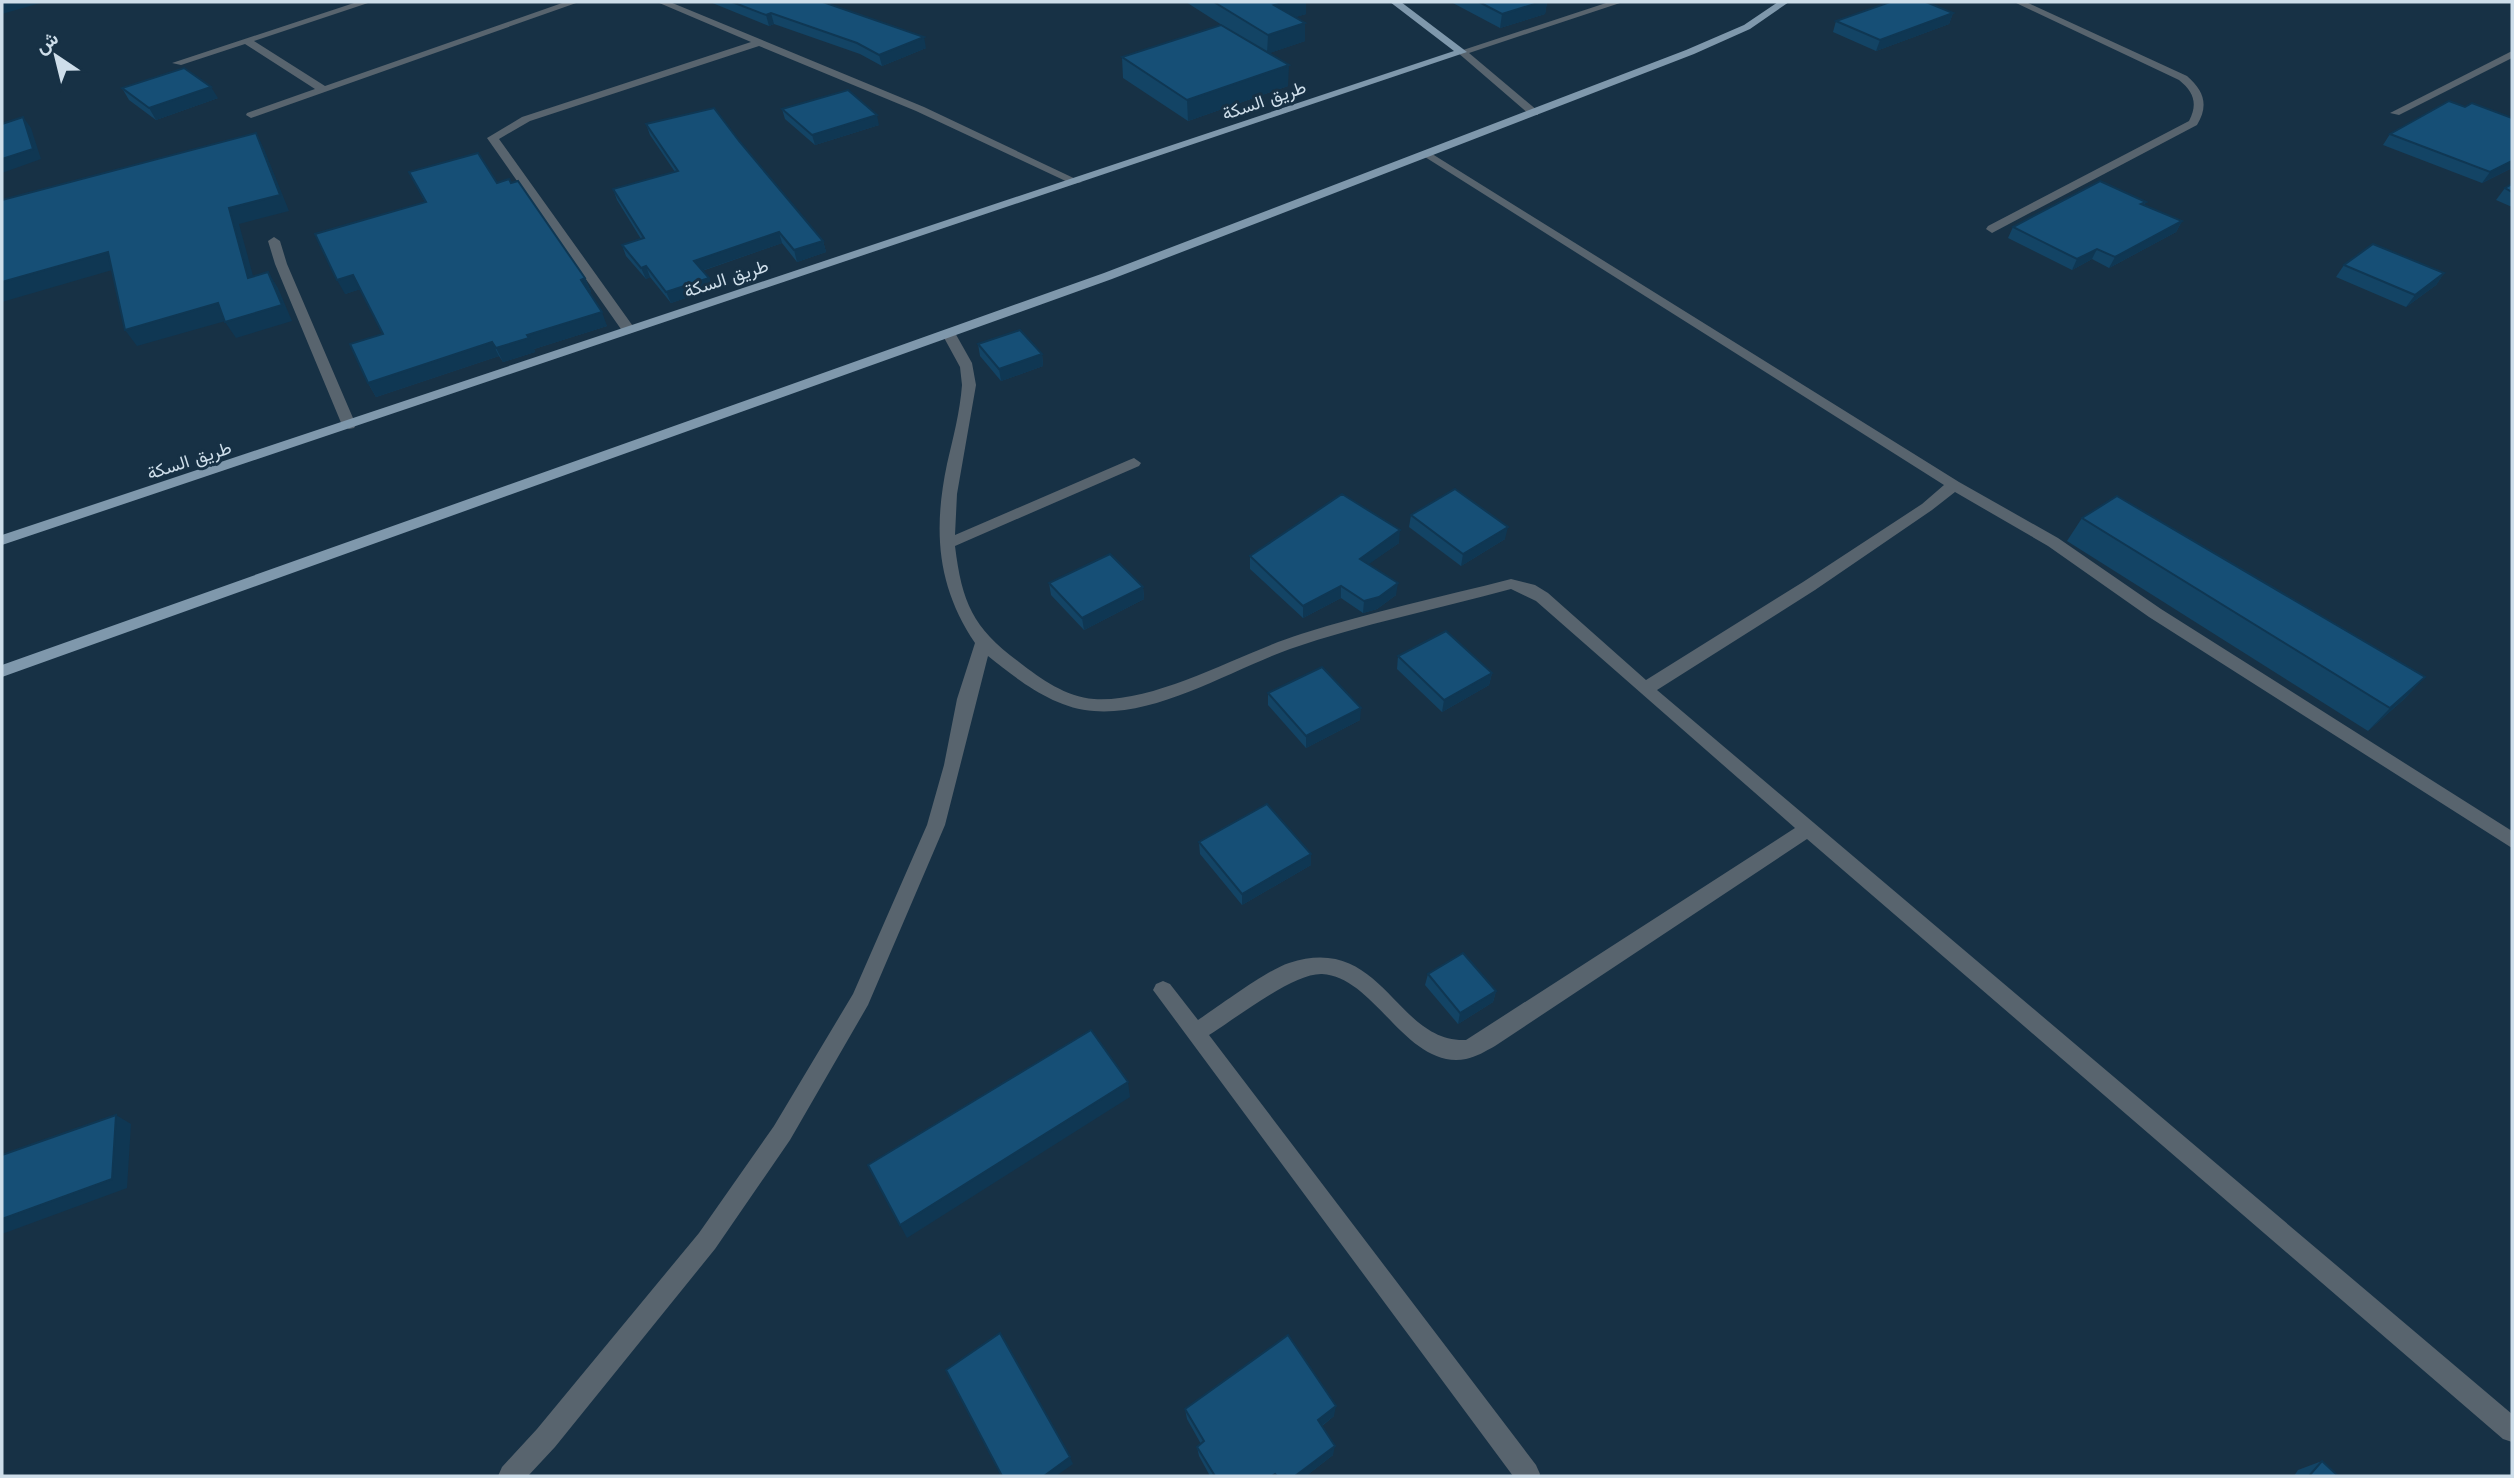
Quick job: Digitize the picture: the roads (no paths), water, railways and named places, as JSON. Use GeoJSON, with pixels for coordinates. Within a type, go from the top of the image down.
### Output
{"type":"FeatureCollection","features":[{"type":"Feature","properties":{"kind":"main road"},"geometry":{"type":"LineString","coordinates":[[1395,2],[1462,52]]}},
{"type":"Feature","properties":{"kind":"main road"},"geometry":{"type":"LineString","coordinates":[[2,671],[291,565],[949,334],[1429,155],[1690,52],[1747,27],[1784,2]]}},
{"type":"Feature","properties":{"kind":"main road","name":"طريق السكة"},"geometry":{"type":"LineString","coordinates":[[2,540],[1462,52]]}},
{"type":"Feature","properties":{"kind":"street"},"geometry":{"type":"LineString","coordinates":[[177,64],[366,2]]}},
{"type":"Feature","properties":{"kind":"street"},"geometry":{"type":"LineString","coordinates":[[251,115],[574,2]]}},
{"type":"Feature","properties":{"kind":"street"},"geometry":{"type":"LineString","coordinates":[[662,2],[933,115],[1076,182]]}},
{"type":"Feature","properties":{"kind":"street"},"geometry":{"type":"LineString","coordinates":[[1462,52],[1618,2]]}},
{"type":"Feature","properties":{"kind":"street"},"geometry":{"type":"LineString","coordinates":[[1992,229],[2193,123],[2201,111],[2196,88],[2183,78],[2019,2]]}},
{"type":"Feature","properties":{"kind":"street"},"geometry":{"type":"LineString","coordinates":[[247,41],[324,90]]}},
{"type":"Feature","properties":{"kind":"street"},"geometry":{"type":"LineString","coordinates":[[628,329],[494,144],[493,138],[526,120],[639,80],[762,43]]}},
{"type":"Feature","properties":{"kind":"street"},"geometry":{"type":"LineString","coordinates":[[1462,52],[1534,113]]}},
{"type":"Feature","properties":{"kind":"street"},"geometry":{"type":"LineString","coordinates":[[2395,113],[2512,54]]}},
{"type":"Feature","properties":{"kind":"street"},"geometry":{"type":"LineString","coordinates":[[1429,155],[1954,485],[2053,542],[2166,620],[2512,840]]}},
{"type":"Feature","properties":{"kind":"street"},"geometry":{"type":"LineString","coordinates":[[274,241],[281,264],[349,425]]}},
{"type":"Feature","properties":{"kind":"street"},"geometry":{"type":"LineString","coordinates":[[949,334],[967,368],[967,405],[948,496],[945,521],[948,563],[958,597],[983,643],[1024,677],[1062,698],[1094,705],[1146,700],[1287,644],[1511,584],[1529,589],[1542,597],[1645,689],[2512,1430]]}},
{"type":"Feature","properties":{"kind":"street"},"geometry":{"type":"LineString","coordinates":[[947,544],[1134,463]]}},
{"type":"Feature","properties":{"kind":"street"},"geometry":{"type":"LineString","coordinates":[[1645,689],[1809,586],[1927,507],[1954,485]]}},
{"type":"Feature","properties":{"kind":"street"},"geometry":{"type":"LineString","coordinates":[[511,1476],[546,1438],[707,1241],[782,1133],[861,999],[936,825],[953,765],[966,699],[983,643]]}},
{"type":"Feature","properties":{"kind":"street"},"geometry":{"type":"LineString","coordinates":[[1196,1032],[1292,971],[1307,965],[1322,964],[1349,972],[1371,986],[1412,1027],[1437,1045],[1464,1050],[1488,1040],[1809,828]]}},
{"type":"Feature","properties":{"kind":"street"},"geometry":{"type":"LineString","coordinates":[[1163,990],[1527,1474]]}}]}
